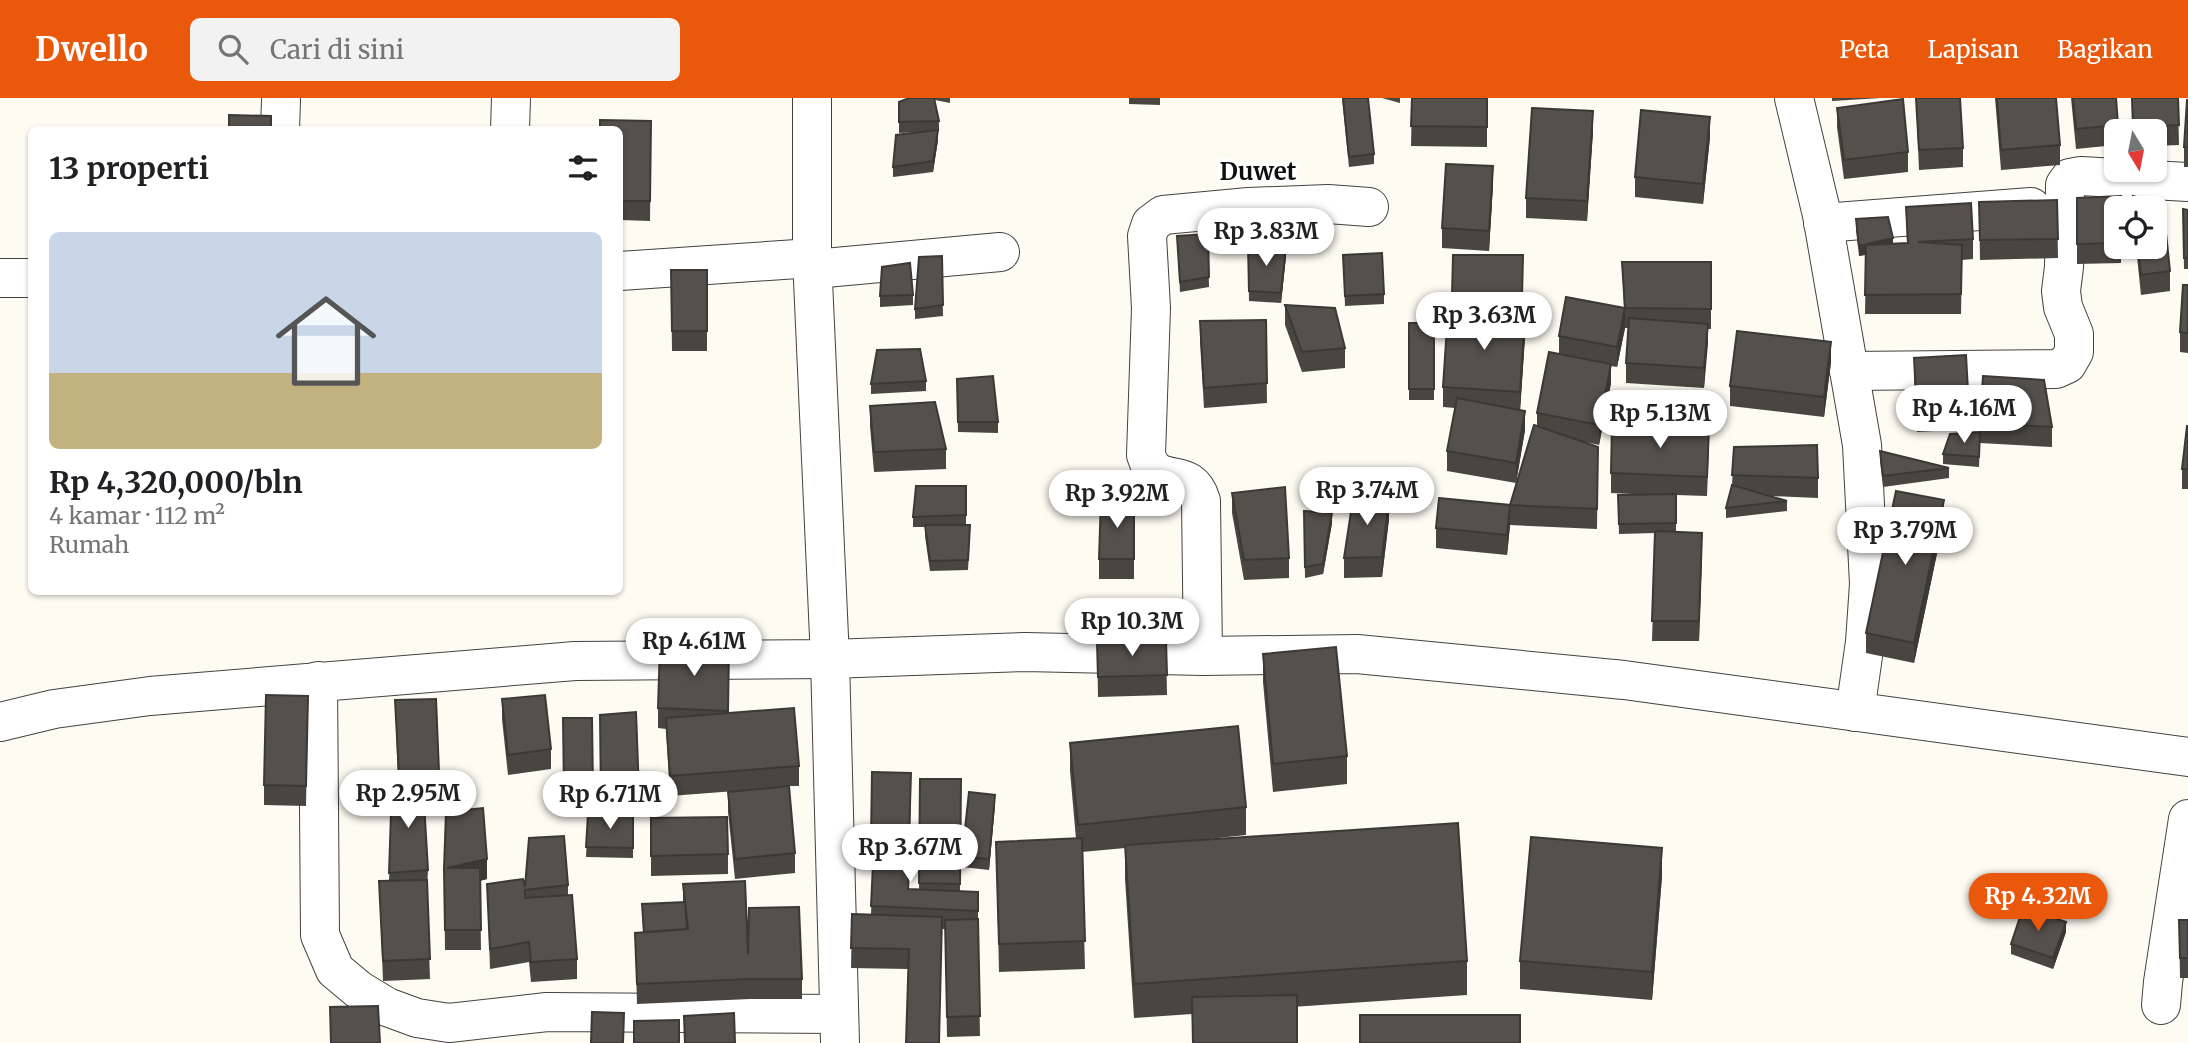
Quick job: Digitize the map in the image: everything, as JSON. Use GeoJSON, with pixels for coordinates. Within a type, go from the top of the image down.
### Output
{"type":"FeatureCollection","features":[{"type":"Feature","properties":{"kind":"street"},"geometry":{"type":"LineString","coordinates":[[510,126],[511,98]]}},
{"type":"Feature","properties":{"kind":"street"},"geometry":{"type":"LineString","coordinates":[[318,681],[320,935],[335,970],[359,990],[387,1007],[418,1018],[450,1023],[547,1012],[839,1029],[830,659],[813,263],[812,98]]}},
{"type":"Feature","properties":{"kind":"street"},"geometry":{"type":"LineString","coordinates":[[1794,98],[1823,223],[1862,445],[1869,584],[1865,642],[1855,712]]}},
{"type":"Feature","properties":{"kind":"street"},"geometry":{"type":"LineString","coordinates":[[1849,370],[2056,369],[2067,364],[2074,352],[2074,334],[2063,306],[2061,291],[2065,185],[2070,178],[2081,176],[2188,182]]}},
{"type":"Feature","properties":{"kind":"street"},"geometry":{"type":"LineString","coordinates":[[1203,656],[1201,501],[1198,489],[1189,481],[1158,474],[1150,468],[1146,455],[1151,308],[1147,236],[1151,224],[1163,215],[1249,207],[1328,204],[1369,207]]}},
{"type":"Feature","properties":{"kind":"street"},"geometry":{"type":"LineString","coordinates":[[1823,223],[2064,205]]}},
{"type":"Feature","properties":{"kind":"street"},"geometry":{"type":"LineString","coordinates":[[623,271],[1000,252]]}},
{"type":"Feature","properties":{"kind":"street"},"geometry":{"type":"LineString","coordinates":[[0,278],[28,278]]}},
{"type":"Feature","properties":{"kind":"street"},"geometry":{"type":"LineString","coordinates":[[0,722],[54,709],[150,696],[575,661],[830,659],[1025,652],[1203,656],[1357,654],[1623,680],[2188,757]]}},
{"type":"Feature","properties":{"kind":"street"},"geometry":{"type":"LineString","coordinates":[[2161,1005],[2188,819]]}},
{"type":"Feature","properties":{"kind":"building"},"geometry":{"type":"Polygon","coordinates":[[[909,98],[934,98],[939,121],[899,122],[899,102],[909,98]]]}},
{"type":"Feature","properties":{"kind":"building"},"geometry":{"type":"Polygon","coordinates":[[[1343,98],[1368,98],[1374,154],[1349,157],[1343,98]]]}},
{"type":"Feature","properties":{"kind":"building"},"geometry":{"type":"Polygon","coordinates":[[[1412,98],[1487,98],[1487,127],[1411,126],[1412,98]]]}},
{"type":"Feature","properties":{"kind":"building"},"geometry":{"type":"Polygon","coordinates":[[[1916,98],[1960,98],[1963,148],[1919,150],[1916,98]]]}},
{"type":"Feature","properties":{"kind":"building"},"geometry":{"type":"Polygon","coordinates":[[[1997,98],[2056,98],[2060,145],[2001,150],[1997,98]]]}},
{"type":"Feature","properties":{"kind":"building"},"geometry":{"type":"Polygon","coordinates":[[[2073,98],[2116,98],[2118,119],[2104,119],[2104,126],[2076,129],[2073,98]]]}},
{"type":"Feature","properties":{"kind":"building"},"geometry":{"type":"Polygon","coordinates":[[[2132,98],[2178,98],[2179,125],[2167,126],[2167,119],[2133,119],[2132,98]]]}},
{"type":"Feature","properties":{"kind":"building"},"geometry":{"type":"Polygon","coordinates":[[[1903,99],[1908,152],[1844,160],[1837,108],[1903,99]]]}},
{"type":"Feature","properties":{"kind":"building"},"geometry":{"type":"Polygon","coordinates":[[[2187,100],[2188,147],[2184,147],[2187,100]]]}},
{"type":"Feature","properties":{"kind":"building"},"geometry":{"type":"Polygon","coordinates":[[[1532,108],[1593,111],[1587,201],[1526,198],[1532,108]]]}},
{"type":"Feature","properties":{"kind":"building"},"geometry":{"type":"Polygon","coordinates":[[[1641,110],[1710,117],[1703,184],[1635,177],[1641,110]]]}},
{"type":"Feature","properties":{"kind":"building"},"geometry":{"type":"Polygon","coordinates":[[[229,115],[271,116],[271,126],[229,126],[229,115]]]}},
{"type":"Feature","properties":{"kind":"building"},"geometry":{"type":"Polygon","coordinates":[[[600,120],[651,121],[650,201],[623,201],[623,126],[600,126],[600,120]]]}},
{"type":"Feature","properties":{"kind":"building"},"geometry":{"type":"Polygon","coordinates":[[[938,130],[933,161],[893,167],[896,135],[938,130]]]}},
{"type":"Feature","properties":{"kind":"building"},"geometry":{"type":"Polygon","coordinates":[[[1446,164],[1493,166],[1489,231],[1442,228],[1446,164]]]}},
{"type":"Feature","properties":{"kind":"building"},"geometry":{"type":"Polygon","coordinates":[[[2104,197],[2104,243],[2077,244],[2077,198],[2104,197]]]}},
{"type":"Feature","properties":{"kind":"building"},"geometry":{"type":"Polygon","coordinates":[[[2057,200],[2058,239],[1980,240],[1979,202],[2057,200]]]}},
{"type":"Feature","properties":{"kind":"building"},"geometry":{"type":"Polygon","coordinates":[[[1971,203],[1973,239],[1918,242],[1962,245],[1961,294],[1865,295],[1866,245],[1908,243],[1906,207],[1971,203]]]}},
{"type":"Feature","properties":{"kind":"building"},"geometry":{"type":"Polygon","coordinates":[[[2183,209],[2188,210],[2188,258],[2184,258],[2183,209]]]}},
{"type":"Feature","properties":{"kind":"building"},"geometry":{"type":"Polygon","coordinates":[[[1888,217],[1893,238],[1859,246],[1856,219],[1888,217]]]}},
{"type":"Feature","properties":{"kind":"building"},"geometry":{"type":"Polygon","coordinates":[[[1208,234],[1209,277],[1180,282],[1177,236],[1208,234]]]}},
{"type":"Feature","properties":{"kind":"building"},"geometry":{"type":"Polygon","coordinates":[[[2167,243],[2170,271],[2141,275],[2139,259],[2167,259],[2167,243]]]}},
{"type":"Feature","properties":{"kind":"building"},"geometry":{"type":"Polygon","coordinates":[[[1248,244],[1286,246],[1281,293],[1249,291],[1248,244]]]}},
{"type":"Feature","properties":{"kind":"building"},"geometry":{"type":"Polygon","coordinates":[[[1382,253],[1384,294],[1345,296],[1343,255],[1382,253]]]}},
{"type":"Feature","properties":{"kind":"building"},"geometry":{"type":"Polygon","coordinates":[[[1453,255],[1523,255],[1522,297],[1452,296],[1453,255]]]}},
{"type":"Feature","properties":{"kind":"building"},"geometry":{"type":"Polygon","coordinates":[[[942,256],[943,305],[915,309],[919,257],[942,256]]]}},
{"type":"Feature","properties":{"kind":"building"},"geometry":{"type":"Polygon","coordinates":[[[1622,262],[1711,262],[1711,309],[1625,308],[1622,262]]]}},
{"type":"Feature","properties":{"kind":"building"},"geometry":{"type":"Polygon","coordinates":[[[910,263],[913,295],[880,296],[882,267],[910,263]]]}},
{"type":"Feature","properties":{"kind":"building"},"geometry":{"type":"Polygon","coordinates":[[[671,270],[707,270],[707,331],[672,331],[671,270]]]}},
{"type":"Feature","properties":{"kind":"building"},"geometry":{"type":"Polygon","coordinates":[[[2183,285],[2188,285],[2188,333],[2180,332],[2183,285]]]}},
{"type":"Feature","properties":{"kind":"building"},"geometry":{"type":"Polygon","coordinates":[[[1566,297],[1625,308],[1617,347],[1559,336],[1566,297]]]}},
{"type":"Feature","properties":{"kind":"building"},"geometry":{"type":"Polygon","coordinates":[[[1285,305],[1335,308],[1345,348],[1302,352],[1285,305]]]}},
{"type":"Feature","properties":{"kind":"building"},"geometry":{"type":"Polygon","coordinates":[[[1448,312],[1525,317],[1520,392],[1443,387],[1448,312]]]}},
{"type":"Feature","properties":{"kind":"building"},"geometry":{"type":"Polygon","coordinates":[[[1629,318],[1708,324],[1704,368],[1626,363],[1629,318]]]}},
{"type":"Feature","properties":{"kind":"building"},"geometry":{"type":"Polygon","coordinates":[[[1266,320],[1267,383],[1204,388],[1200,321],[1266,320]]]}},
{"type":"Feature","properties":{"kind":"building"},"geometry":{"type":"Polygon","coordinates":[[[1409,323],[1434,323],[1434,389],[1409,389],[1409,323]]]}},
{"type":"Feature","properties":{"kind":"building"},"geometry":{"type":"Polygon","coordinates":[[[1737,331],[1831,342],[1824,397],[1730,386],[1737,331]]]}},
{"type":"Feature","properties":{"kind":"building"},"geometry":{"type":"Polygon","coordinates":[[[920,349],[926,381],[871,384],[877,350],[920,349]]]}},
{"type":"Feature","properties":{"kind":"building"},"geometry":{"type":"Polygon","coordinates":[[[1549,352],[1611,364],[1599,425],[1537,413],[1549,352]]]}},
{"type":"Feature","properties":{"kind":"building"},"geometry":{"type":"Polygon","coordinates":[[[1966,355],[1969,409],[1917,412],[1914,358],[1966,355]]]}},
{"type":"Feature","properties":{"kind":"building"},"geometry":{"type":"Polygon","coordinates":[[[993,376],[998,422],[958,422],[957,379],[993,376]]]}},
{"type":"Feature","properties":{"kind":"building"},"geometry":{"type":"Polygon","coordinates":[[[1983,376],[2044,380],[2052,427],[1980,423],[1983,376]]]}},
{"type":"Feature","properties":{"kind":"building"},"geometry":{"type":"Polygon","coordinates":[[[1457,398],[1525,411],[1516,463],[1447,451],[1457,398]]]}},
{"type":"Feature","properties":{"kind":"building"},"geometry":{"type":"Polygon","coordinates":[[[935,402],[946,449],[874,452],[870,406],[935,402]]]}},
{"type":"Feature","properties":{"kind":"building"},"geometry":{"type":"Polygon","coordinates":[[[1612,424],[1709,427],[1707,477],[1611,473],[1612,424]]]}},
{"type":"Feature","properties":{"kind":"building"},"geometry":{"type":"Polygon","coordinates":[[[1534,425],[1598,447],[1597,509],[1510,505],[1534,425]]]}},
{"type":"Feature","properties":{"kind":"building"},"geometry":{"type":"Polygon","coordinates":[[[2187,426],[2188,469],[2182,469],[2187,426]]]}},
{"type":"Feature","properties":{"kind":"building"},"geometry":{"type":"Polygon","coordinates":[[[1980,432],[1979,457],[1943,454],[1950,434],[1980,432]]]}},
{"type":"Feature","properties":{"kind":"building"},"geometry":{"type":"Polygon","coordinates":[[[1817,445],[1818,478],[1732,475],[1734,447],[1817,445]]]}},
{"type":"Feature","properties":{"kind":"building"},"geometry":{"type":"Polygon","coordinates":[[[1880,451],[1949,468],[1883,476],[1880,451]]]}},
{"type":"Feature","properties":{"kind":"building"},"geometry":{"type":"Polygon","coordinates":[[[1732,485],[1787,501],[1726,508],[1732,485]]]}},
{"type":"Feature","properties":{"kind":"building"},"geometry":{"type":"Polygon","coordinates":[[[916,486],[966,486],[966,515],[913,517],[916,486]]]}},
{"type":"Feature","properties":{"kind":"building"},"geometry":{"type":"Polygon","coordinates":[[[1285,487],[1289,558],[1244,560],[1232,493],[1285,487]]]}},
{"type":"Feature","properties":{"kind":"building"},"geometry":{"type":"Polygon","coordinates":[[[1896,491],[1944,500],[1914,643],[1866,633],[1896,491]]]}},
{"type":"Feature","properties":{"kind":"building"},"geometry":{"type":"Polygon","coordinates":[[[1354,492],[1389,499],[1382,557],[1344,558],[1354,492]]]}},
{"type":"Feature","properties":{"kind":"building"},"geometry":{"type":"Polygon","coordinates":[[[1676,494],[1676,523],[1619,524],[1618,495],[1676,494]]]}},
{"type":"Feature","properties":{"kind":"building"},"geometry":{"type":"Polygon","coordinates":[[[1101,498],[1134,502],[1134,559],[1099,559],[1101,498]]]}},
{"type":"Feature","properties":{"kind":"building"},"geometry":{"type":"Polygon","coordinates":[[[1439,498],[1510,505],[1507,535],[1436,528],[1439,498]]]}},
{"type":"Feature","properties":{"kind":"building"},"geometry":{"type":"Polygon","coordinates":[[[1304,511],[1332,513],[1323,564],[1305,567],[1304,511]]]}},
{"type":"Feature","properties":{"kind":"building"},"geometry":{"type":"Polygon","coordinates":[[[925,525],[970,525],[968,560],[930,561],[925,525]]]}},
{"type":"Feature","properties":{"kind":"building"},"geometry":{"type":"Polygon","coordinates":[[[1655,531],[1702,533],[1699,621],[1652,621],[1655,531]]]}},
{"type":"Feature","properties":{"kind":"building"},"geometry":{"type":"Polygon","coordinates":[[[1166,640],[1167,675],[1098,677],[1097,642],[1166,640]]]}},
{"type":"Feature","properties":{"kind":"building"},"geometry":{"type":"Polygon","coordinates":[[[660,645],[729,646],[728,711],[658,708],[660,645]]]}},
{"type":"Feature","properties":{"kind":"building"},"geometry":{"type":"Polygon","coordinates":[[[1336,647],[1347,756],[1273,764],[1263,654],[1336,647]]]}},
{"type":"Feature","properties":{"kind":"building"},"geometry":{"type":"Polygon","coordinates":[[[266,695],[308,696],[306,786],[264,785],[266,695]]]}},
{"type":"Feature","properties":{"kind":"building"},"geometry":{"type":"Polygon","coordinates":[[[545,695],[551,749],[508,755],[502,699],[545,695]]]}},
{"type":"Feature","properties":{"kind":"building"},"geometry":{"type":"Polygon","coordinates":[[[436,699],[439,772],[399,774],[395,700],[436,699]]]}},
{"type":"Feature","properties":{"kind":"building"},"geometry":{"type":"Polygon","coordinates":[[[794,708],[799,766],[670,776],[666,718],[794,708]]]}},
{"type":"Feature","properties":{"kind":"building"},"geometry":{"type":"Polygon","coordinates":[[[636,712],[639,793],[601,797],[600,715],[636,712]]]}},
{"type":"Feature","properties":{"kind":"building"},"geometry":{"type":"Polygon","coordinates":[[[563,718],[592,718],[593,790],[564,790],[563,718]]]}},
{"type":"Feature","properties":{"kind":"building"},"geometry":{"type":"Polygon","coordinates":[[[1238,726],[1246,807],[1078,825],[1070,743],[1238,726]]]}},
{"type":"Feature","properties":{"kind":"building"},"geometry":{"type":"Polygon","coordinates":[[[872,772],[911,773],[909,837],[871,837],[872,772]]]}},
{"type":"Feature","properties":{"kind":"building"},"geometry":{"type":"Polygon","coordinates":[[[920,779],[961,779],[960,884],[919,883],[920,779]]]}},
{"type":"Feature","properties":{"kind":"building"},"geometry":{"type":"Polygon","coordinates":[[[392,784],[423,786],[428,870],[389,873],[392,784]]]}},
{"type":"Feature","properties":{"kind":"building"},"geometry":{"type":"Polygon","coordinates":[[[789,786],[795,853],[735,859],[728,792],[789,786]]]}},
{"type":"Feature","properties":{"kind":"building"},"geometry":{"type":"Polygon","coordinates":[[[969,792],[995,795],[989,859],[962,857],[969,792]]]}},
{"type":"Feature","properties":{"kind":"building"},"geometry":{"type":"Polygon","coordinates":[[[483,808],[487,859],[447,868],[480,868],[481,930],[445,930],[446,812],[483,808]]]}},
{"type":"Feature","properties":{"kind":"building"},"geometry":{"type":"Polygon","coordinates":[[[588,814],[633,816],[633,848],[586,847],[588,814]]]}},
{"type":"Feature","properties":{"kind":"building"},"geometry":{"type":"Polygon","coordinates":[[[727,817],[728,854],[651,856],[651,818],[727,817]]]}},
{"type":"Feature","properties":{"kind":"building"},"geometry":{"type":"Polygon","coordinates":[[[1458,823],[1467,961],[1134,984],[1125,845],[1458,823]]]}},
{"type":"Feature","properties":{"kind":"building"},"geometry":{"type":"Polygon","coordinates":[[[564,836],[568,885],[525,890],[525,898],[572,895],[577,959],[531,962],[529,942],[490,949],[487,884],[523,879],[525,887],[529,838],[564,836]]]}},
{"type":"Feature","properties":{"kind":"building"},"geometry":{"type":"Polygon","coordinates":[[[1531,837],[1662,848],[1652,972],[1520,961],[1531,837]]]}},
{"type":"Feature","properties":{"kind":"building"},"geometry":{"type":"Polygon","coordinates":[[[1082,838],[1085,941],[999,944],[996,842],[1082,838]]]}},
{"type":"Feature","properties":{"kind":"building"},"geometry":{"type":"Polygon","coordinates":[[[874,843],[910,844],[908,889],[978,892],[978,911],[871,906],[874,843]]]}},
{"type":"Feature","properties":{"kind":"building"},"geometry":{"type":"Polygon","coordinates":[[[427,880],[430,959],[383,961],[379,881],[427,880]]]}},
{"type":"Feature","properties":{"kind":"building"},"geometry":{"type":"Polygon","coordinates":[[[745,881],[748,954],[749,908],[799,907],[802,979],[637,984],[635,933],[688,929],[683,884],[745,881]]]}},
{"type":"Feature","properties":{"kind":"building"},"geometry":{"type":"Polygon","coordinates":[[[685,902],[687,929],[644,932],[642,904],[685,902]]]}},
{"type":"Feature","properties":{"kind":"building"},"geometry":{"type":"Polygon","coordinates":[[[2023,908],[2066,922],[2053,958],[2011,944],[2023,908]]]}},
{"type":"Feature","properties":{"kind":"building"},"geometry":{"type":"Polygon","coordinates":[[[852,914],[942,917],[939,1043],[906,1043],[909,949],[851,948],[852,914]]]}},
{"type":"Feature","properties":{"kind":"building"},"geometry":{"type":"Polygon","coordinates":[[[978,919],[980,1016],[947,1017],[945,920],[978,919]]]}},
{"type":"Feature","properties":{"kind":"building"},"geometry":{"type":"Polygon","coordinates":[[[2179,920],[2188,920],[2188,958],[2180,958],[2179,920]]]}},
{"type":"Feature","properties":{"kind":"building"},"geometry":{"type":"Polygon","coordinates":[[[1297,995],[1297,1043],[1193,1043],[1192,997],[1297,995]]]}},
{"type":"Feature","properties":{"kind":"building"},"geometry":{"type":"Polygon","coordinates":[[[378,1006],[380,1043],[331,1043],[330,1007],[378,1006]]]}},
{"type":"Feature","properties":{"kind":"building"},"geometry":{"type":"Polygon","coordinates":[[[592,1012],[624,1013],[623,1043],[591,1043],[592,1012]]]}},
{"type":"Feature","properties":{"kind":"building"},"geometry":{"type":"Polygon","coordinates":[[[734,1013],[735,1043],[685,1043],[684,1016],[734,1013]]]}},
{"type":"Feature","properties":{"kind":"building"},"geometry":{"type":"Polygon","coordinates":[[[1360,1015],[1520,1015],[1520,1043],[1360,1043],[1360,1015]]]}},
{"type":"Feature","properties":{"kind":"building"},"geometry":{"type":"Polygon","coordinates":[[[679,1020],[679,1043],[634,1043],[634,1021],[679,1020]]]}},
{"type":"Feature","properties":{"kind":"district","name":"Duwet"},"geometry":{"type":"Point","coordinates":[1258,171]}}]}
